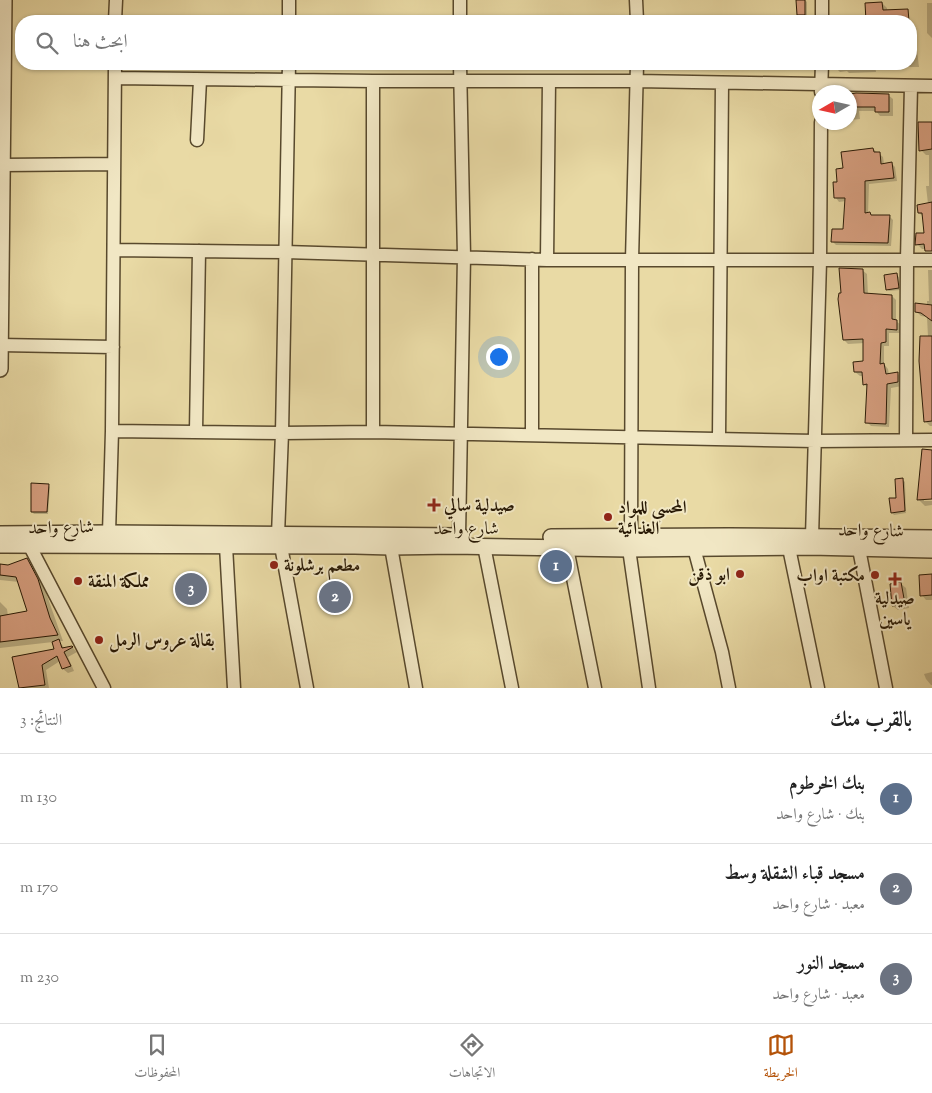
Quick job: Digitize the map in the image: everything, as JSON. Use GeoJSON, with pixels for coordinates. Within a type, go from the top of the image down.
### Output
{"type":"FeatureCollection","features":[{"type":"Feature","properties":{"kind":"street"},"geometry":{"type":"LineString","coordinates":[[0,369],[4,0]]}},
{"type":"Feature","properties":{"kind":"street"},"geometry":{"type":"LineString","coordinates":[[116,0],[116,15]]}},
{"type":"Feature","properties":{"kind":"street"},"geometry":{"type":"LineString","coordinates":[[288,0],[289,15]]}},
{"type":"Feature","properties":{"kind":"street"},"geometry":{"type":"LineString","coordinates":[[460,0],[460,15]]}},
{"type":"Feature","properties":{"kind":"street"},"geometry":{"type":"LineString","coordinates":[[636,0],[637,15]]}},
{"type":"Feature","properties":{"kind":"street"},"geometry":{"type":"LineString","coordinates":[[822,0],[822,15]]}},
{"type":"Feature","properties":{"kind":"street"},"geometry":{"type":"LineString","coordinates":[[109,533],[112,431],[115,70]]}},
{"type":"Feature","properties":{"kind":"street"},"geometry":{"type":"LineString","coordinates":[[289,70],[279,541],[307,688]]}},
{"type":"Feature","properties":{"kind":"street"},"geometry":{"type":"LineString","coordinates":[[459,536],[464,256],[460,70]]}},
{"type":"Feature","properties":{"kind":"street"},"geometry":{"type":"LineString","coordinates":[[637,70],[632,260],[630,543],[649,688]]}},
{"type":"Feature","properties":{"kind":"street"},"geometry":{"type":"LineString","coordinates":[[821,85],[822,70]]}},
{"type":"Feature","properties":{"kind":"street"},"geometry":{"type":"LineString","coordinates":[[115,78],[289,81],[637,81],[812,88]]}},
{"type":"Feature","properties":{"kind":"street"},"geometry":{"type":"LineString","coordinates":[[197,140],[200,80]]}},
{"type":"Feature","properties":{"kind":"street"},"geometry":{"type":"LineString","coordinates":[[373,81],[373,432]]}},
{"type":"Feature","properties":{"kind":"street"},"geometry":{"type":"LineString","coordinates":[[548,260],[549,81]]}},
{"type":"Feature","properties":{"kind":"street"},"geometry":{"type":"LineString","coordinates":[[719,438],[722,83]]}},
{"type":"Feature","properties":{"kind":"street"},"geometry":{"type":"LineString","coordinates":[[906,440],[907,260],[911,86]]}},
{"type":"Feature","properties":{"kind":"street"},"geometry":{"type":"LineString","coordinates":[[857,87],[932,86]]}},
{"type":"Feature","properties":{"kind":"street"},"geometry":{"type":"LineString","coordinates":[[812,537],[820,260],[821,130]]}},
{"type":"Feature","properties":{"kind":"street"},"geometry":{"type":"LineString","coordinates":[[2,165],[114,164]]}},
{"type":"Feature","properties":{"kind":"street"},"geometry":{"type":"LineString","coordinates":[[114,250],[285,252],[374,256],[464,256],[548,260],[932,260]]}},
{"type":"Feature","properties":{"kind":"street"},"geometry":{"type":"LineString","coordinates":[[196,431],[199,251]]}},
{"type":"Feature","properties":{"kind":"street"},"geometry":{"type":"LineString","coordinates":[[532,259],[532,434]]}},
{"type":"Feature","properties":{"kind":"street"},"geometry":{"type":"LineString","coordinates":[[0,345],[113,347]]}},
{"type":"Feature","properties":{"kind":"street"},"geometry":{"type":"LineString","coordinates":[[112,431],[532,434],[815,441],[932,440]]}},
{"type":"Feature","properties":{"kind":"street","name":"شارع واحد"},"geometry":{"type":"LineString","coordinates":[[0,545],[27,540],[109,533],[279,541],[459,536],[630,543],[694,548],[729,542],[789,548],[932,550]]}},
{"type":"Feature","properties":{"kind":"street","name":"شارع واحد"},"geometry":{"type":"LineString","coordinates":[[0,534],[27,540],[226,546],[279,541]]}},
{"type":"Feature","properties":{"kind":"street","name":"شارع واحد"},"geometry":{"type":"LineString","coordinates":[[355,540],[391,547],[484,546],[567,548],[630,543],[729,542],[812,537],[932,538]]}},
{"type":"Feature","properties":{"kind":"street"},"geometry":{"type":"LineString","coordinates":[[27,540],[104,688]]}},
{"type":"Feature","properties":{"kind":"street"},"geometry":{"type":"LineString","coordinates":[[226,546],[234,688]]}},
{"type":"Feature","properties":{"kind":"street"},"geometry":{"type":"LineString","coordinates":[[484,546],[512,688]]}},
{"type":"Feature","properties":{"kind":"street"},"geometry":{"type":"LineString","coordinates":[[391,547],[416,688]]}},
{"type":"Feature","properties":{"kind":"street"},"geometry":{"type":"LineString","coordinates":[[567,548],[595,688]]}},
{"type":"Feature","properties":{"kind":"street"},"geometry":{"type":"LineString","coordinates":[[694,548],[722,652],[729,688]]}},
{"type":"Feature","properties":{"kind":"street"},"geometry":{"type":"LineString","coordinates":[[789,548],[818,688]]}},
{"type":"Feature","properties":{"kind":"street"},"geometry":{"type":"LineString","coordinates":[[859,549],[886,688]]}},
{"type":"Feature","properties":{"kind":"building"},"geometry":{"type":"Polygon","coordinates":[[[796,0],[805,0],[805,15],[797,15],[796,0]]]}},
{"type":"Feature","properties":{"kind":"building"},"geometry":{"type":"Polygon","coordinates":[[[882,2],[883,10],[908,9],[908,15],[866,15],[865,3],[882,2]]]}},
{"type":"Feature","properties":{"kind":"building"},"geometry":{"type":"Polygon","coordinates":[[[857,93],[889,94],[889,112],[875,112],[875,107],[857,107],[857,93]]]}},
{"type":"Feature","properties":{"kind":"building"},"geometry":{"type":"Polygon","coordinates":[[[918,122],[932,122],[932,149],[919,151],[918,122]]]}},
{"type":"Feature","properties":{"kind":"building"},"geometry":{"type":"Polygon","coordinates":[[[873,148],[874,152],[880,152],[881,164],[892,162],[894,178],[865,181],[865,213],[870,212],[871,215],[890,215],[888,243],[831,242],[832,229],[843,229],[845,198],[834,198],[833,182],[837,182],[836,169],[843,168],[841,152],[873,148]]]}},
{"type":"Feature","properties":{"kind":"building"},"geometry":{"type":"Polygon","coordinates":[[[932,202],[932,251],[925,251],[924,244],[915,245],[916,233],[924,233],[922,213],[918,213],[917,205],[932,202]]]}},
{"type":"Feature","properties":{"kind":"building"},"geometry":{"type":"Polygon","coordinates":[[[839,268],[863,269],[864,293],[892,295],[892,319],[897,320],[897,330],[886,329],[886,342],[881,343],[880,364],[884,363],[886,374],[898,372],[898,382],[887,384],[886,424],[865,423],[867,384],[863,385],[862,372],[854,372],[853,362],[863,361],[863,339],[843,340],[838,299],[839,293],[841,293],[839,268]]]}},
{"type":"Feature","properties":{"kind":"building"},"geometry":{"type":"Polygon","coordinates":[[[897,273],[899,288],[886,290],[884,275],[897,273]]]}},
{"type":"Feature","properties":{"kind":"building"},"geometry":{"type":"Polygon","coordinates":[[[915,303],[932,305],[932,321],[921,313],[915,312],[915,303]]]}},
{"type":"Feature","properties":{"kind":"building"},"geometry":{"type":"Polygon","coordinates":[[[920,336],[932,336],[932,421],[924,422],[919,361],[920,336]]]}},
{"type":"Feature","properties":{"kind":"building"},"geometry":{"type":"Polygon","coordinates":[[[922,449],[932,450],[932,499],[917,500],[922,449]]]}},
{"type":"Feature","properties":{"kind":"building"},"geometry":{"type":"Polygon","coordinates":[[[903,478],[905,511],[891,513],[889,498],[896,498],[895,479],[903,478]]]}},
{"type":"Feature","properties":{"kind":"building"},"geometry":{"type":"Polygon","coordinates":[[[31,483],[49,484],[47,512],[31,512],[31,483]]]}},
{"type":"Feature","properties":{"kind":"building"},"geometry":{"type":"Polygon","coordinates":[[[27,558],[38,579],[50,618],[58,635],[0,642],[0,616],[27,611],[16,577],[0,575],[0,564],[8,565],[27,558]]]}},
{"type":"Feature","properties":{"kind":"building"},"geometry":{"type":"Polygon","coordinates":[[[932,574],[932,595],[920,596],[919,575],[932,574]]]}},
{"type":"Feature","properties":{"kind":"building"},"geometry":{"type":"Polygon","coordinates":[[[901,582],[905,604],[892,606],[890,584],[901,582]]]}},
{"type":"Feature","properties":{"kind":"building"},"geometry":{"type":"Polygon","coordinates":[[[59,639],[62,648],[73,647],[64,652],[71,666],[62,669],[57,656],[42,665],[45,685],[19,688],[12,657],[54,649],[52,642],[59,639]]]}},
{"type":"Feature","properties":{"kind":"place","name":"صيدلية سالي"},"geometry":{"type":"Point","coordinates":[434,505]}},
{"type":"Feature","properties":{"kind":"place","name":"المحسي للمواد الغذائية"},"geometry":{"type":"Point","coordinates":[608,517]}},
{"type":"Feature","properties":{"kind":"place","name":"مطعم برشلونة"},"geometry":{"type":"Point","coordinates":[274,565]}},
{"type":"Feature","properties":{"kind":"place","name":"بنك الخرطوم"},"geometry":{"type":"Point","coordinates":[556,566]}},
{"type":"Feature","properties":{"kind":"place","name":"ابو ذقن"},"geometry":{"type":"Point","coordinates":[740,574]}},
{"type":"Feature","properties":{"kind":"place","name":"مكتبة اواب"},"geometry":{"type":"Point","coordinates":[875,575]}},
{"type":"Feature","properties":{"kind":"place","name":"صيدلية ياسين"},"geometry":{"type":"Point","coordinates":[895,579]}},
{"type":"Feature","properties":{"kind":"place","name":"مملكة المنقة"},"geometry":{"type":"Point","coordinates":[78,581]}},
{"type":"Feature","properties":{"kind":"place","name":"مسجد النور"},"geometry":{"type":"Point","coordinates":[191,589]}},
{"type":"Feature","properties":{"kind":"place","name":"مسجد قباء الشقلة وسط"},"geometry":{"type":"Point","coordinates":[335,597]}},
{"type":"Feature","properties":{"kind":"place","name":"بقالة عروس الرمل"},"geometry":{"type":"Point","coordinates":[99,640]}}]}
